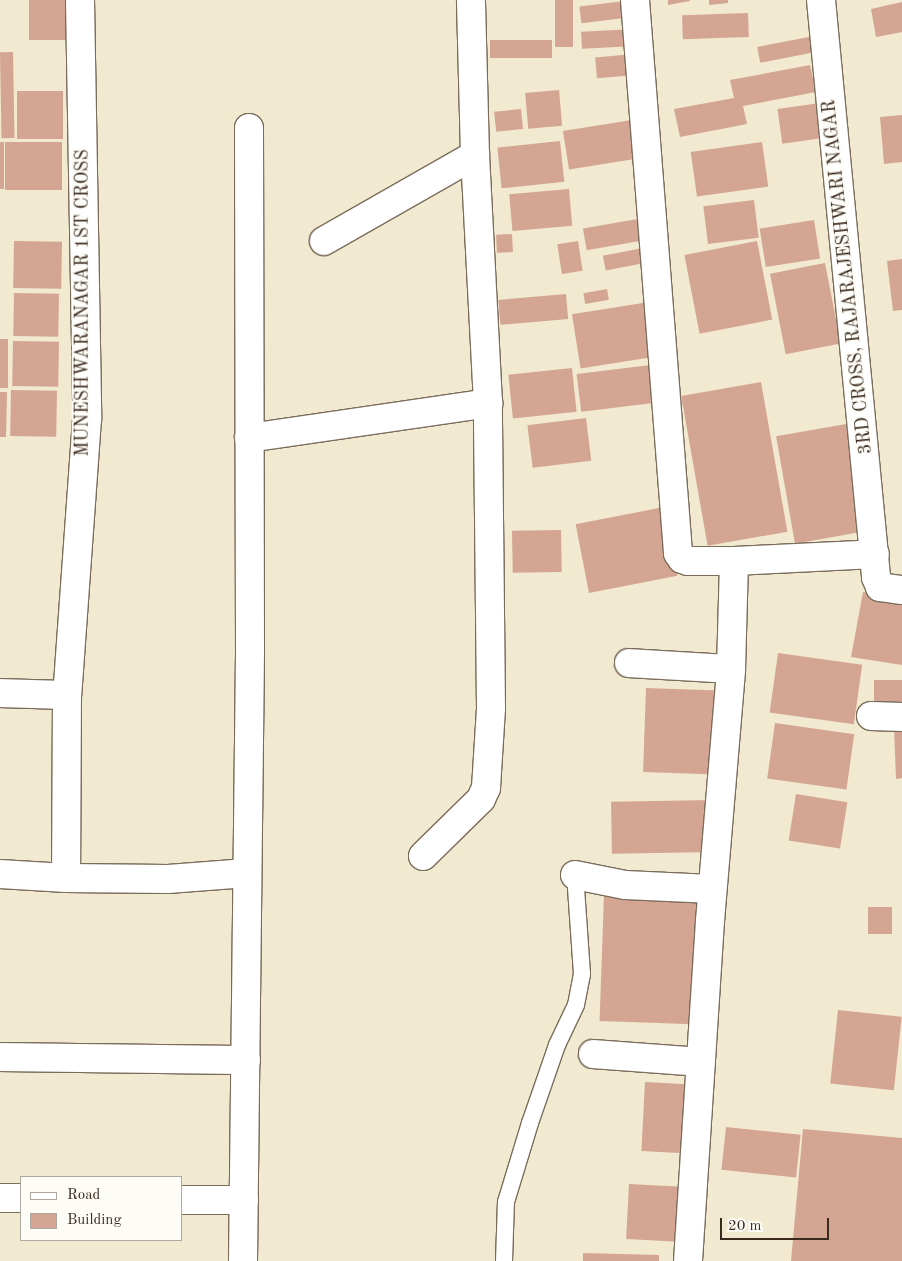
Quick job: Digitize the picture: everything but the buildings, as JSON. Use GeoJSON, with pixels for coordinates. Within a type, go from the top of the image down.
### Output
{"type":"FeatureCollection","features":[{"type":"Feature","properties":{"kind":"street","name":"MUNESHWARANAGAR 1ST CROSS"},"geometry":{"type":"LineString","coordinates":[[66,878],[67,695],[87,419],[80,0]]}},
{"type":"Feature","properties":{"kind":"street"},"geometry":{"type":"LineString","coordinates":[[423,856],[481,800],[486,788],[491,708],[488,403],[475,155],[471,0]]}},
{"type":"Feature","properties":{"kind":"street"},"geometry":{"type":"LineString","coordinates":[[635,0],[678,553],[682,559],[688,560],[734,561],[875,554]]}},
{"type":"Feature","properties":{"kind":"street","name":"3RD CROSS, RAJARAJESHWARI NAGAR"},"geometry":{"type":"LineString","coordinates":[[821,0],[876,577],[880,587],[902,590]]}},
{"type":"Feature","properties":{"kind":"street"},"geometry":{"type":"LineString","coordinates":[[243,1261],[246,1060],[250,128]]}},
{"type":"Feature","properties":{"kind":"street"},"geometry":{"type":"LineString","coordinates":[[324,241],[475,155]]}},
{"type":"Feature","properties":{"kind":"street"},"geometry":{"type":"LineString","coordinates":[[249,438],[488,403]]}},
{"type":"Feature","properties":{"kind":"street"},"geometry":{"type":"LineString","coordinates":[[688,1261],[712,889],[731,668],[734,561]]}},
{"type":"Feature","properties":{"kind":"street"},"geometry":{"type":"LineString","coordinates":[[629,663],[731,668]]}},
{"type":"Feature","properties":{"kind":"street"},"geometry":{"type":"LineString","coordinates":[[0,694],[67,695]]}},
{"type":"Feature","properties":{"kind":"street"},"geometry":{"type":"LineString","coordinates":[[871,716],[902,717]]}},
{"type":"Feature","properties":{"kind":"street"},"geometry":{"type":"LineString","coordinates":[[0,874],[66,878],[168,878],[247,873]]}},
{"type":"Feature","properties":{"kind":"street"},"geometry":{"type":"LineString","coordinates":[[575,875],[625,885],[712,889]]}},
{"type":"Feature","properties":{"kind":"street"},"geometry":{"type":"LineString","coordinates":[[593,1054],[700,1062]]}},
{"type":"Feature","properties":{"kind":"street"},"geometry":{"type":"LineString","coordinates":[[0,1058],[246,1060]]}},
{"type":"Feature","properties":{"kind":"street"},"geometry":{"type":"LineString","coordinates":[[0,1198],[20,1198]]}},
{"type":"Feature","properties":{"kind":"street"},"geometry":{"type":"LineString","coordinates":[[182,1200],[244,1200]]}},
{"type":"Feature","properties":{"kind":"lane"},"geometry":{"type":"LineString","coordinates":[[504,1261],[506,1202],[533,1114],[558,1045],[576,1005],[582,974],[575,875]]}}]}
